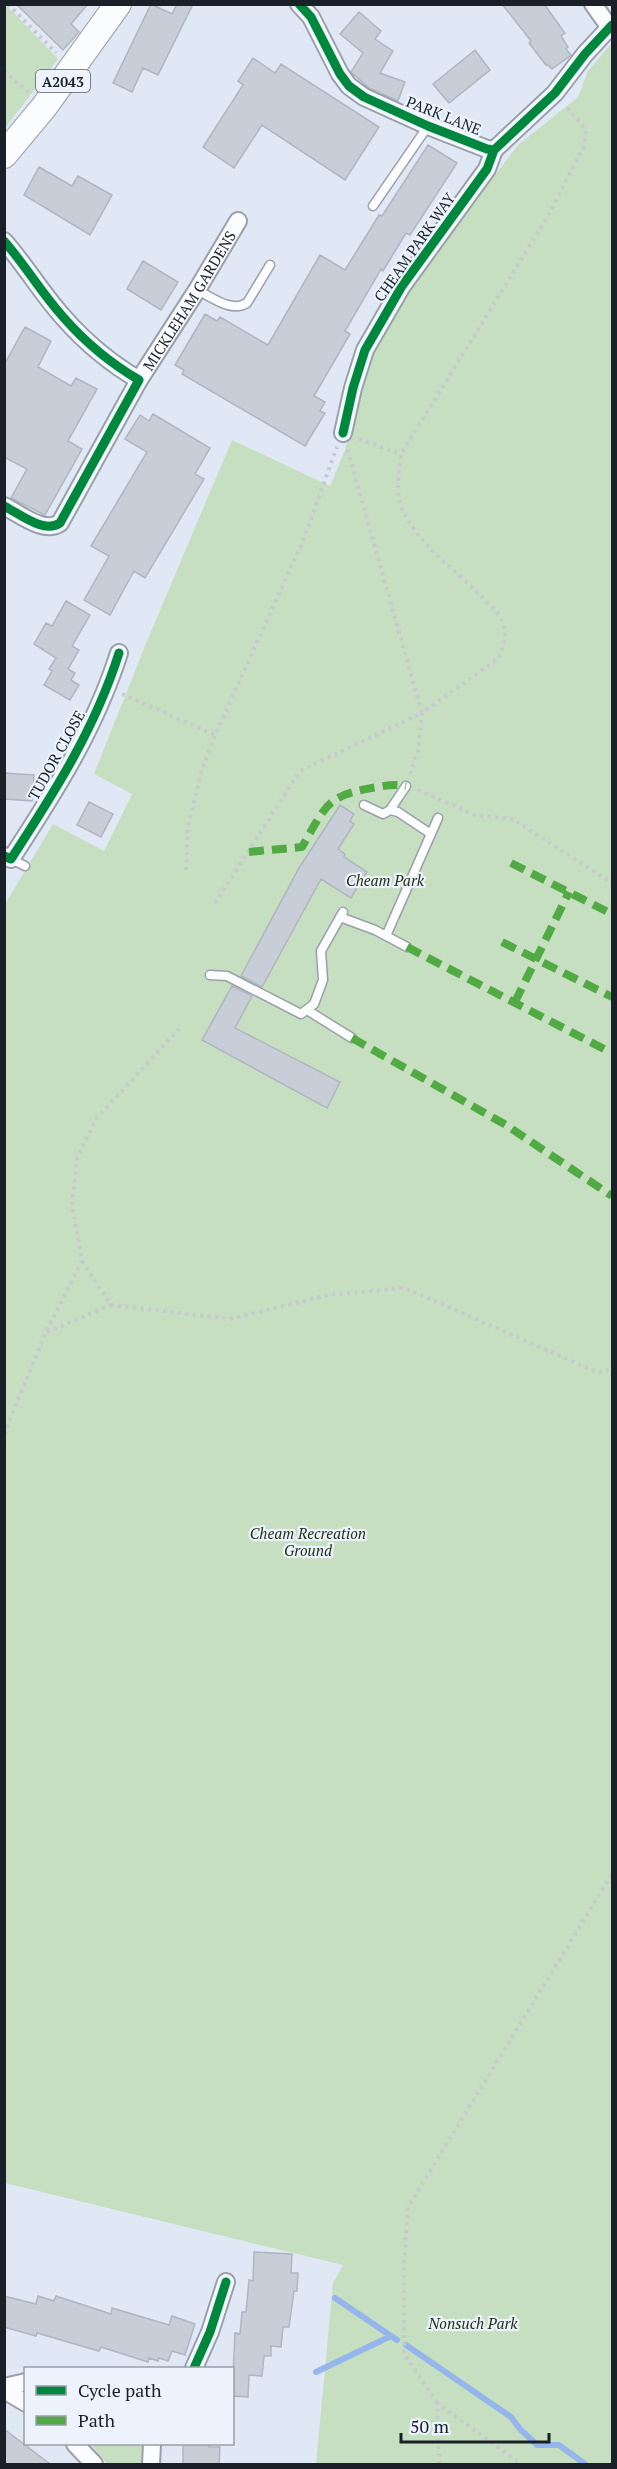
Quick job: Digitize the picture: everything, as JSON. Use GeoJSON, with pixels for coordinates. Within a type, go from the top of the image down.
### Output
{"type":"FeatureCollection","features":[{"type":"Feature","properties":{"kind":"main road","name":"A2043"},"geometry":{"type":"LineString","coordinates":[[4,155],[44,107],[118,4]]}},
{"type":"Feature","properties":{"kind":"street","name":"PARK LANE"},"geometry":{"type":"LineString","coordinates":[[299,4],[311,17],[340,74],[349,86],[364,97],[428,126],[494,150],[555,93],[585,54],[611,26]]}},
{"type":"Feature","properties":{"kind":"street"},"geometry":{"type":"LineString","coordinates":[[593,4],[611,26]]}},
{"type":"Feature","properties":{"kind":"street","name":"CHEAM PARK WAY"},"geometry":{"type":"LineString","coordinates":[[343,433],[353,388],[365,350],[402,286],[487,169],[494,150]]}},
{"type":"Feature","properties":{"kind":"street","name":"MICKLEHAM GARDENS"},"geometry":{"type":"LineString","coordinates":[[4,506],[41,525],[55,526],[60,523],[139,380],[238,221]]}},
{"type":"Feature","properties":{"kind":"street","name":"MICKLEHAM GARDENS"},"geometry":{"type":"LineString","coordinates":[[4,241],[87,344],[139,380]]}},
{"type":"Feature","properties":{"kind":"street","name":"TUDOR CLOSE"},"geometry":{"type":"LineString","coordinates":[[14,860],[77,754],[108,687],[119,653]]}},
{"type":"Feature","properties":{"kind":"street"},"geometry":{"type":"LineString","coordinates":[[194,2367],[210,2332],[226,2282]]}},
{"type":"Feature","properties":{"kind":"street"},"geometry":{"type":"LineString","coordinates":[[4,2389],[24,2383]]}},
{"type":"Feature","properties":{"kind":"street"},"geometry":{"type":"LineString","coordinates":[[4,2389],[24,2402]]}},
{"type":"Feature","properties":{"kind":"street"},"geometry":{"type":"LineString","coordinates":[[76,2445],[94,2464]]}},
{"type":"Feature","properties":{"kind":"street"},"geometry":{"type":"LineString","coordinates":[[151,2464],[152,2445]]}},
{"type":"Feature","properties":{"kind":"lane"},"geometry":{"type":"LineString","coordinates":[[373,206],[428,126]]}},
{"type":"Feature","properties":{"kind":"lane"},"geometry":{"type":"LineString","coordinates":[[197,290],[232,308],[241,307],[247,303],[270,265]]}},
{"type":"Feature","properties":{"kind":"lane"},"geometry":{"type":"LineString","coordinates":[[364,805],[383,814],[390,810],[406,786]]}},
{"type":"Feature","properties":{"kind":"lane"},"geometry":{"type":"LineString","coordinates":[[390,810],[398,812],[431,834]]}},
{"type":"Feature","properties":{"kind":"lane"},"geometry":{"type":"LineString","coordinates":[[386,936],[438,818]]}},
{"type":"Feature","properties":{"kind":"lane"},"geometry":{"type":"LineString","coordinates":[[210,975],[227,976],[302,1014],[314,1004],[323,980],[321,951],[341,915],[407,947]]}},
{"type":"Feature","properties":{"kind":"lane"},"geometry":{"type":"LineString","coordinates":[[307,1010],[352,1038]]}},
{"type":"Feature","properties":{"kind":"path"},"geometry":{"type":"LineString","coordinates":[[8,4],[73,67]]}},
{"type":"Feature","properties":{"kind":"path"},"geometry":{"type":"LineString","coordinates":[[4,71],[44,107]]}},
{"type":"Feature","properties":{"kind":"path"},"geometry":{"type":"LineString","coordinates":[[215,903],[300,771],[422,713],[499,658],[503,645],[504,627],[496,611],[437,553],[403,512],[397,488],[401,454],[548,216],[584,146],[585,130],[555,93]]}},
{"type":"Feature","properties":{"kind":"path"},"geometry":{"type":"LineString","coordinates":[[343,433],[401,454]]}},
{"type":"Feature","properties":{"kind":"path"},"geometry":{"type":"LineString","coordinates":[[343,433],[422,713],[418,751],[406,786],[475,815],[513,819],[612,883]]}},
{"type":"Feature","properties":{"kind":"path"},"geometry":{"type":"LineString","coordinates":[[186,870],[188,826],[202,770],[215,735],[302,543],[343,433]]}},
{"type":"Feature","properties":{"kind":"path"},"geometry":{"type":"LineString","coordinates":[[108,687],[215,735]]}},
{"type":"Feature","properties":{"kind":"path"},"geometry":{"type":"LineString","coordinates":[[111,1305],[82,1261],[72,1205],[77,1158],[96,1119],[180,1028]]}},
{"type":"Feature","properties":{"kind":"path"},"geometry":{"type":"LineString","coordinates":[[4,1442],[5,1431],[46,1332],[82,1261]]}},
{"type":"Feature","properties":{"kind":"path"},"geometry":{"type":"LineString","coordinates":[[46,1332],[111,1305],[230,1319],[328,1295],[405,1288],[599,1373],[612,1368]]}},
{"type":"Feature","properties":{"kind":"path"},"geometry":{"type":"LineString","coordinates":[[521,2464],[437,2403],[404,2353],[404,2262],[408,2207],[612,1874]]}},
{"type":"Feature","properties":{"kind":"path"},"geometry":{"type":"LineString","coordinates":[[437,2403],[439,2464]]}},
{"type":"Feature","properties":{"kind":"green space"},"geometry":{"type":"Polygon","coordinates":[[[4,5],[58,59],[5,128],[4,5]]]}},
{"type":"Feature","properties":{"kind":"green space"},"geometry":{"type":"Polygon","coordinates":[[[612,43],[612,2464],[316,2464],[333,2283],[343,2265],[5,2183],[5,904],[53,824],[104,851],[132,794],[94,774],[147,641],[232,440],[330,486],[345,450],[364,373],[398,301],[518,145],[578,97],[588,71],[612,43]]]}},
{"type":"Feature","properties":{"kind":"green space"},"geometry":{"type":"Polygon","coordinates":[[[92,2445],[143,2445],[142,2464],[107,2464],[92,2445]]]}},
{"type":"Feature","properties":{"kind":"building"},"geometry":{"type":"Polygon","coordinates":[[[16,4],[88,4],[71,24],[79,32],[63,50],[16,4]]]}},
{"type":"Feature","properties":{"kind":"building"},"geometry":{"type":"Polygon","coordinates":[[[151,4],[172,14],[177,4],[193,4],[158,75],[143,68],[132,92],[113,83],[151,4]]]}},
{"type":"Feature","properties":{"kind":"building"},"geometry":{"type":"Polygon","coordinates":[[[502,4],[544,4],[565,33],[561,36],[571,55],[552,69],[546,65],[529,43],[531,41],[502,4]]]}},
{"type":"Feature","properties":{"kind":"building"},"geometry":{"type":"Polygon","coordinates":[[[359,12],[381,31],[375,39],[393,51],[380,73],[405,82],[398,101],[369,88],[351,72],[363,53],[340,34],[359,12]]]}},
{"type":"Feature","properties":{"kind":"building"},"geometry":{"type":"Polygon","coordinates":[[[475,50],[490,70],[449,103],[433,84],[475,50]]]}},
{"type":"Feature","properties":{"kind":"building"},"geometry":{"type":"Polygon","coordinates":[[[253,58],[275,73],[281,64],[379,127],[345,180],[262,125],[234,168],[203,147],[243,85],[238,81],[253,58]]]}},
{"type":"Feature","properties":{"kind":"building"},"geometry":{"type":"Polygon","coordinates":[[[428,145],[457,163],[410,235],[406,233],[383,271],[381,269],[345,331],[350,334],[314,396],[325,402],[320,411],[325,413],[305,446],[182,374],[184,370],[175,365],[205,314],[217,321],[220,317],[268,345],[320,255],[345,270],[379,215],[382,216],[428,145]]]}},
{"type":"Feature","properties":{"kind":"building"},"geometry":{"type":"Polygon","coordinates":[[[39,167],[72,186],[78,176],[112,195],[90,235],[24,195],[39,167]]]}},
{"type":"Feature","properties":{"kind":"building"},"geometry":{"type":"Polygon","coordinates":[[[143,261],[178,282],[161,310],[127,289],[143,261]]]}},
{"type":"Feature","properties":{"kind":"building"},"geometry":{"type":"Polygon","coordinates":[[[25,327],[51,341],[38,367],[71,386],[76,378],[97,389],[68,441],[82,449],[45,515],[11,498],[27,469],[4,457],[4,365],[25,327]]]}},
{"type":"Feature","properties":{"kind":"building"},"geometry":{"type":"Polygon","coordinates":[[[153,414],[210,448],[195,474],[204,479],[145,578],[134,571],[110,615],[84,600],[109,556],[91,546],[147,452],[125,439],[140,415],[149,421],[153,414]]]}},
{"type":"Feature","properties":{"kind":"building"},"geometry":{"type":"Polygon","coordinates":[[[66,601],[90,615],[72,646],[79,650],[68,669],[75,673],[71,680],[79,685],[70,700],[44,685],[52,671],[49,669],[56,658],[34,644],[46,623],[52,626],[66,601]]]}},
{"type":"Feature","properties":{"kind":"building"},"geometry":{"type":"Polygon","coordinates":[[[4,773],[34,775],[32,801],[4,799],[4,773]]]}},
{"type":"Feature","properties":{"kind":"building"},"geometry":{"type":"Polygon","coordinates":[[[89,802],[113,814],[101,837],[77,825],[89,802]]]}},
{"type":"Feature","properties":{"kind":"building"},"geometry":{"type":"Polygon","coordinates":[[[340,805],[354,814],[350,821],[354,824],[338,849],[345,854],[344,857],[367,872],[351,898],[321,879],[262,987],[241,976],[299,868],[340,805]]]}},
{"type":"Feature","properties":{"kind":"building"},"geometry":{"type":"Polygon","coordinates":[[[232,986],[252,996],[235,1028],[340,1082],[327,1108],[202,1040],[232,986]]]}},
{"type":"Feature","properties":{"kind":"building"},"geometry":{"type":"Polygon","coordinates":[[[254,2252],[292,2254],[291,2273],[298,2273],[297,2291],[294,2291],[289,2327],[283,2327],[281,2347],[271,2346],[271,2356],[264,2356],[262,2376],[249,2375],[248,2397],[234,2396],[235,2333],[240,2334],[242,2312],[246,2312],[249,2280],[253,2281],[254,2252]]]}},
{"type":"Feature","properties":{"kind":"building"},"geometry":{"type":"Polygon","coordinates":[[[4,2296],[36,2304],[38,2296],[54,2301],[56,2296],[111,2314],[112,2308],[169,2325],[172,2316],[195,2324],[185,2355],[172,2351],[168,2361],[149,2358],[148,2362],[101,2347],[99,2351],[37,2333],[36,2336],[4,2327],[4,2296]]]}},
{"type":"Feature","properties":{"kind":"building"},"geometry":{"type":"Polygon","coordinates":[[[4,2429],[50,2464],[4,2464],[4,2429]]]}},
{"type":"Feature","properties":{"kind":"building"},"geometry":{"type":"Polygon","coordinates":[[[183,2445],[220,2447],[219,2464],[183,2464],[183,2445]]]}},
{"type":"Feature","properties":{"kind":"waterway"},"geometry":{"type":"LineString","coordinates":[[335,2298],[397,2340]]}},
{"type":"Feature","properties":{"kind":"waterway"},"geometry":{"type":"LineString","coordinates":[[316,2372],[391,2336]]}},
{"type":"Feature","properties":{"kind":"waterway"},"geometry":{"type":"LineString","coordinates":[[406,2345],[511,2417],[537,2445],[559,2445],[585,2464]]}},
{"type":"Feature","properties":{"kind":"marked path"},"geometry":{"type":"LineString","coordinates":[[249,852],[302,847],[323,811],[338,798],[382,786],[406,786]]}},
{"type":"Feature","properties":{"kind":"marked path"},"geometry":{"type":"LineString","coordinates":[[511,863],[612,914]]}},
{"type":"Feature","properties":{"kind":"marked path"},"geometry":{"type":"LineString","coordinates":[[515,1002],[569,892]]}},
{"type":"Feature","properties":{"kind":"marked path"},"geometry":{"type":"LineString","coordinates":[[502,942],[612,997]]}},
{"type":"Feature","properties":{"kind":"marked path"},"geometry":{"type":"LineString","coordinates":[[407,947],[604,1049]]}},
{"type":"Feature","properties":{"kind":"marked path"},"geometry":{"type":"LineString","coordinates":[[352,1038],[506,1125],[612,1196]]}},
{"type":"Feature","properties":{"kind":"cycle path"},"geometry":{"type":"LineString","coordinates":[[299,4],[311,17],[340,74],[349,86],[364,97],[428,126],[494,150],[555,93],[585,54],[612,25]]}},
{"type":"Feature","properties":{"kind":"cycle path"},"geometry":{"type":"LineString","coordinates":[[343,433],[353,388],[365,350],[402,286],[487,169],[494,150]]}},
{"type":"Feature","properties":{"kind":"cycle path"},"geometry":{"type":"LineString","coordinates":[[4,241],[72,327],[108,360],[139,380],[60,523],[54,526],[39,525],[4,506]]}},
{"type":"Feature","properties":{"kind":"cycle path"},"geometry":{"type":"LineString","coordinates":[[4,856],[11,859],[72,760],[98,708],[119,653]]}},
{"type":"Feature","properties":{"kind":"cycle path"},"geometry":{"type":"LineString","coordinates":[[194,2367],[210,2332],[226,2282]]}},
{"type":"Feature","properties":{"kind":"park label","name":"Cheam Park"},"geometry":{"type":"Point","coordinates":[385,880]}},
{"type":"Feature","properties":{"kind":"park label","name":"Cheam Recreation Ground"},"geometry":{"type":"Point","coordinates":[308,1542]}},
{"type":"Feature","properties":{"kind":"park label","name":"Nonsuch Park"},"geometry":{"type":"Point","coordinates":[473,2323]}}]}
